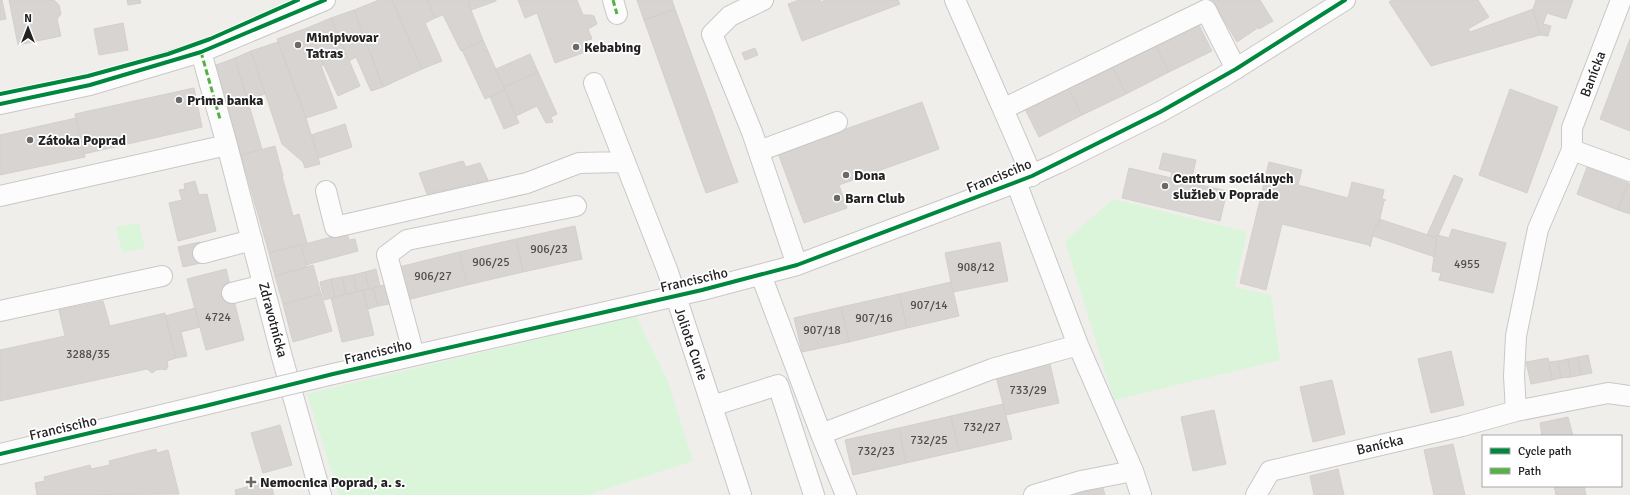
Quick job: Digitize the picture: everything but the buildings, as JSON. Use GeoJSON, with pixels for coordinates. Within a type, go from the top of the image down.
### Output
{"type":"FeatureCollection","features":[{"type":"Feature","properties":{"kind":"street"},"geometry":{"type":"LineString","coordinates":[[0,104],[90,85],[201,52],[325,0]]}},
{"type":"Feature","properties":{"kind":"street"},"geometry":{"type":"LineString","coordinates":[[763,0],[730,16],[712,34],[759,151],[798,265]]}},
{"type":"Feature","properties":{"kind":"street"},"geometry":{"type":"LineString","coordinates":[[954,0],[1003,108],[1024,179],[1078,345],[1133,471],[1141,495]]}},
{"type":"Feature","properties":{"kind":"street","name":"Francisciho"},"geometry":{"type":"LineString","coordinates":[[0,454],[414,355],[675,296],[798,265],[1024,179],[1160,112],[1236,69],[1346,0]]}},
{"type":"Feature","properties":{"kind":"street","name":"Banícka"},"geometry":{"type":"LineString","coordinates":[[1516,411],[1514,376],[1516,336],[1538,229],[1572,150],[1572,128],[1620,0]]}},
{"type":"Feature","properties":{"kind":"street"},"geometry":{"type":"LineString","coordinates":[[1003,108],[1206,10],[1236,69]]}},
{"type":"Feature","properties":{"kind":"street","name":"Zdravotnícka"},"geometry":{"type":"LineString","coordinates":[[201,52],[228,145],[282,357],[321,495]]}},
{"type":"Feature","properties":{"kind":"street","name":"Joliota Curie"},"geometry":{"type":"LineString","coordinates":[[594,83],[648,220],[675,296],[741,495]]}},
{"type":"Feature","properties":{"kind":"street"},"geometry":{"type":"LineString","coordinates":[[759,151],[837,122]]}},
{"type":"Feature","properties":{"kind":"street"},"geometry":{"type":"LineString","coordinates":[[0,196],[228,145]]}},
{"type":"Feature","properties":{"kind":"street"},"geometry":{"type":"LineString","coordinates":[[1572,150],[1630,171]]}},
{"type":"Feature","properties":{"kind":"street"},"geometry":{"type":"LineString","coordinates":[[326,191],[335,227],[526,183],[579,163],[624,162]]}},
{"type":"Feature","properties":{"kind":"street"},"geometry":{"type":"LineString","coordinates":[[414,355],[387,255],[407,240],[576,206]]}},
{"type":"Feature","properties":{"kind":"street"},"geometry":{"type":"LineString","coordinates":[[203,253],[252,240]]}},
{"type":"Feature","properties":{"kind":"street"},"geometry":{"type":"LineString","coordinates":[[761,275],[821,434],[846,495]]}},
{"type":"Feature","properties":{"kind":"street"},"geometry":{"type":"LineString","coordinates":[[0,311],[162,276]]}},
{"type":"Feature","properties":{"kind":"street"},"geometry":{"type":"LineString","coordinates":[[232,293],[263,285]]}},
{"type":"Feature","properties":{"kind":"street"},"geometry":{"type":"LineString","coordinates":[[821,434],[992,369],[1078,345]]}},
{"type":"Feature","properties":{"kind":"street"},"geometry":{"type":"LineString","coordinates":[[712,406],[778,384],[814,495]]}},
{"type":"Feature","properties":{"kind":"street","name":"Banícka"},"geometry":{"type":"LineString","coordinates":[[1256,495],[1270,471],[1462,426],[1516,411],[1608,392],[1630,396]]}},
{"type":"Feature","properties":{"kind":"street"},"geometry":{"type":"LineString","coordinates":[[1034,495],[1082,481],[1133,471]]}},
{"type":"Feature","properties":{"kind":"green space"},"geometry":{"type":"Polygon","coordinates":[[[1113,199],[1247,232],[1235,287],[1271,295],[1280,360],[1114,400],[1065,241],[1113,199]]]}},
{"type":"Feature","properties":{"kind":"green space"},"geometry":{"type":"Polygon","coordinates":[[[139,223],[145,248],[122,253],[116,227],[139,223]]]}},
{"type":"Feature","properties":{"kind":"green space"},"geometry":{"type":"Polygon","coordinates":[[[636,316],[667,379],[693,461],[588,495],[339,495],[307,394],[636,316]]]}},
{"type":"Feature","properties":{"kind":"marked path"},"geometry":{"type":"LineString","coordinates":[[613,0],[617,14]]}},
{"type":"Feature","properties":{"kind":"marked path"},"geometry":{"type":"LineString","coordinates":[[201,52],[220,119]]}},
{"type":"Feature","properties":{"kind":"cycle path"},"geometry":{"type":"LineString","coordinates":[[0,94],[88,76],[168,54],[210,39],[298,0]]}},
{"type":"Feature","properties":{"kind":"cycle path"},"geometry":{"type":"LineString","coordinates":[[0,104],[90,85],[201,52],[325,0]]}},
{"type":"Feature","properties":{"kind":"cycle path"},"geometry":{"type":"LineString","coordinates":[[0,454],[205,406],[333,374],[702,290],[797,265],[1032,176],[1160,112],[1236,69],[1345,0]]}},
{"type":"Feature","properties":{"kind":"place","name":"Minipivovar Tatras"},"geometry":{"type":"Point","coordinates":[298,45]}},
{"type":"Feature","properties":{"kind":"place","name":"Kebabing"},"geometry":{"type":"Point","coordinates":[576,47]}},
{"type":"Feature","properties":{"kind":"place","name":"Prima banka"},"geometry":{"type":"Point","coordinates":[179,100]}},
{"type":"Feature","properties":{"kind":"place","name":"Zátoka Poprad"},"geometry":{"type":"Point","coordinates":[30,140]}},
{"type":"Feature","properties":{"kind":"place","name":"Dona"},"geometry":{"type":"Point","coordinates":[846,175]}},
{"type":"Feature","properties":{"kind":"place","name":"Centrum sociálnych služieb v Poprade"},"geometry":{"type":"Point","coordinates":[1165,186]}},
{"type":"Feature","properties":{"kind":"place","name":"Barn Club"},"geometry":{"type":"Point","coordinates":[837,198]}},
{"type":"Feature","properties":{"kind":"place","name":"Nemocnica Poprad, a. s."},"geometry":{"type":"Point","coordinates":[251,482]}}]}
